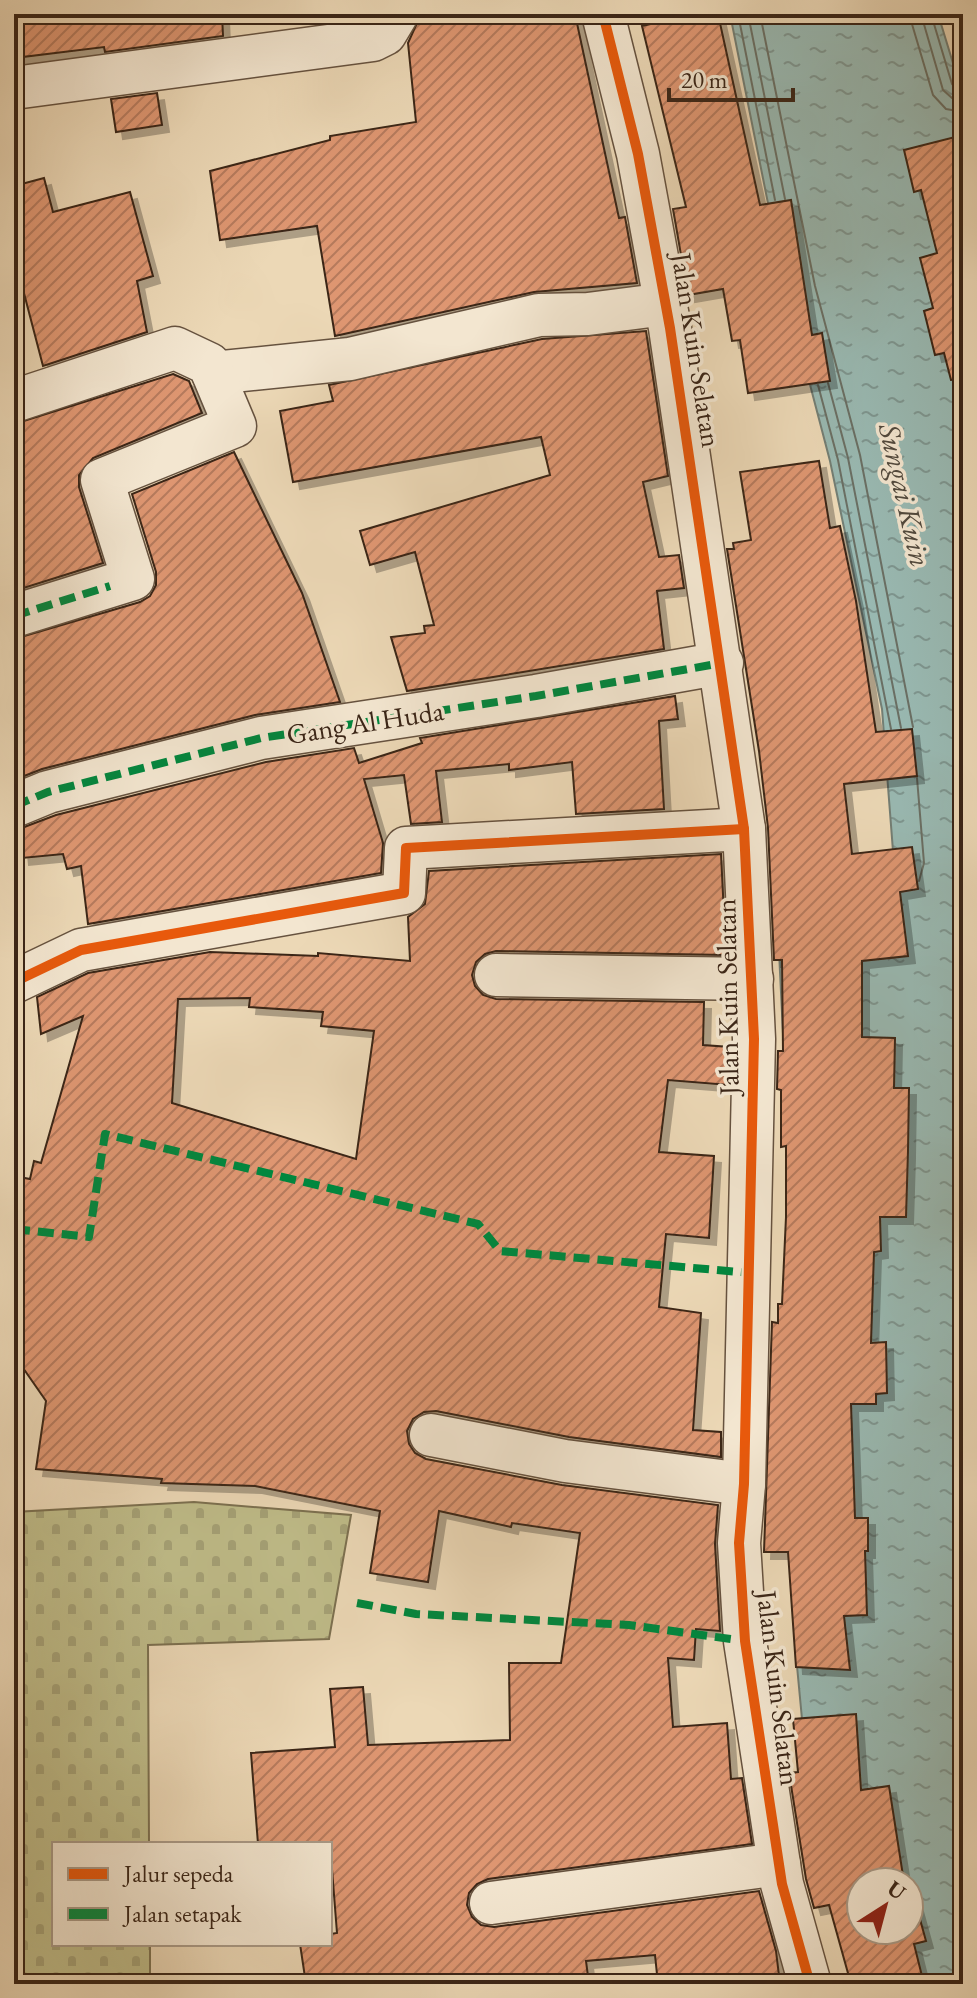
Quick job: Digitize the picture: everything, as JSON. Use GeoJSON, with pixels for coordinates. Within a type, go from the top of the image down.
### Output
{"type":"FeatureCollection","features":[{"type":"Feature","properties":{"kind":"street"},"geometry":{"type":"LineString","coordinates":[[14,88],[373,40],[385,34],[397,14]]}},
{"type":"Feature","properties":{"kind":"street","name":"Jalan Kuin Selatan"},"geometry":{"type":"LineString","coordinates":[[603,14],[638,154],[666,304],[722,663],[744,829],[752,979],[751,1226],[744,1484],[739,1543],[745,1641],[779,1864],[810,1984]]}},
{"type":"Feature","properties":{"kind":"street"},"geometry":{"type":"LineString","coordinates":[[213,373],[350,359],[539,315],[666,304]]}},
{"type":"Feature","properties":{"kind":"street"},"geometry":{"type":"LineString","coordinates":[[14,401],[175,348],[209,364],[235,426],[102,480],[133,579],[14,616]]}},
{"type":"Feature","properties":{"kind":"street","name":"Gang Al Huda"},"geometry":{"type":"LineString","coordinates":[[14,806],[48,792],[261,738],[536,696],[722,663]]}},
{"type":"Feature","properties":{"kind":"street"},"geometry":{"type":"LineString","coordinates":[[14,982],[81,950],[404,893],[406,848],[744,829]]}},
{"type":"Feature","properties":{"kind":"street"},"geometry":{"type":"LineString","coordinates":[[496,975],[752,979]]}},
{"type":"Feature","properties":{"kind":"street"},"geometry":{"type":"LineString","coordinates":[[431,1435],[565,1461],[744,1484]]}},
{"type":"Feature","properties":{"kind":"street"},"geometry":{"type":"LineString","coordinates":[[491,1903],[779,1864]]}},
{"type":"Feature","properties":{"kind":"green space"},"geometry":{"type":"Polygon","coordinates":[[[194,1502],[351,1515],[329,1639],[148,1645],[149,1842],[52,1842],[52,1946],[150,1946],[150,1984],[14,1984],[14,1512],[194,1502]]]}},
{"type":"Feature","properties":{"kind":"water","name":"Sungai Kuin"},"geometry":{"type":"Polygon","coordinates":[[[730,14],[938,14],[963,96],[963,1984],[857,1984],[846,1946],[925,1946],[925,1866],[845,1866],[845,1944],[813,1836],[797,1666],[791,1197],[778,931],[894,864],[882,709],[830,461],[786,293],[730,14]]]}},
{"type":"Feature","properties":{"kind":"building"},"geometry":{"type":"Polygon","coordinates":[[[14,14],[222,14],[223,36],[105,52],[104,47],[14,58],[14,14]]]}},
{"type":"Feature","properties":{"kind":"building"},"geometry":{"type":"Polygon","coordinates":[[[421,14],[575,14],[619,218],[625,217],[637,283],[534,292],[335,336],[317,226],[220,240],[210,171],[330,140],[330,136],[416,122],[408,43],[421,14]]]}},
{"type":"Feature","properties":{"kind":"building"},"geometry":{"type":"Polygon","coordinates":[[[656,14],[718,14],[760,205],[791,200],[812,335],[822,333],[830,381],[748,393],[740,340],[732,341],[723,289],[688,295],[673,209],[686,207],[642,26],[659,22],[656,14]]]}},
{"type":"Feature","properties":{"kind":"building"},"geometry":{"type":"Polygon","coordinates":[[[157,93],[162,125],[116,132],[111,99],[157,93]]]}},
{"type":"Feature","properties":{"kind":"building"},"geometry":{"type":"Polygon","coordinates":[[[963,135],[963,379],[951,380],[944,353],[935,355],[924,311],[933,308],[920,258],[937,253],[921,190],[914,192],[904,150],[963,135]]]}},
{"type":"Feature","properties":{"kind":"building"},"geometry":{"type":"Polygon","coordinates":[[[44,178],[53,212],[130,192],[153,276],[137,281],[147,332],[43,366],[14,255],[14,186],[44,178]]]}},
{"type":"Feature","properties":{"kind":"building"},"geometry":{"type":"Polygon","coordinates":[[[646,331],[668,476],[643,482],[659,557],[679,555],[684,588],[657,591],[664,649],[407,691],[391,637],[425,633],[424,626],[434,625],[415,552],[370,565],[360,531],[550,475],[541,437],[293,482],[280,411],[333,401],[329,385],[542,339],[646,331]]]}},
{"type":"Feature","properties":{"kind":"building"},"geometry":{"type":"Polygon","coordinates":[[[173,374],[189,381],[202,413],[93,458],[79,475],[79,487],[103,563],[14,591],[14,424],[173,374]]]}},
{"type":"Feature","properties":{"kind":"building"},"geometry":{"type":"Polygon","coordinates":[[[234,452],[302,593],[340,702],[255,715],[42,769],[14,780],[14,639],[140,602],[150,596],[156,585],[156,572],[132,494],[234,452]]]}},
{"type":"Feature","properties":{"kind":"building"},"geometry":{"type":"Polygon","coordinates":[[[819,461],[830,528],[840,526],[856,601],[876,732],[912,729],[917,776],[844,784],[852,854],[912,847],[918,889],[900,892],[908,956],[862,961],[862,1037],[895,1038],[894,1088],[909,1088],[908,1151],[906,1217],[880,1217],[881,1251],[874,1252],[871,1343],[886,1342],[887,1393],[876,1394],[876,1404],[851,1404],[855,1518],[868,1518],[868,1551],[865,1551],[867,1615],[844,1616],[850,1670],[796,1667],[788,1552],[764,1552],[772,1322],[778,1323],[778,1304],[782,1304],[786,1217],[786,1146],[781,1147],[781,1090],[777,1089],[778,1051],[783,1051],[782,960],[774,960],[768,828],[727,549],[734,549],[733,543],[751,540],[740,472],[819,461]]]}},
{"type":"Feature","properties":{"kind":"building"},"geometry":{"type":"Polygon","coordinates":[[[675,696],[678,719],[659,721],[664,809],[576,814],[572,762],[509,770],[509,764],[436,771],[442,822],[411,824],[404,775],[364,779],[383,843],[381,873],[88,924],[81,866],[67,869],[63,854],[22,858],[19,829],[56,815],[266,762],[354,748],[359,763],[422,743],[420,738],[675,696]]]}},
{"type":"Feature","properties":{"kind":"building"},"geometry":{"type":"Polygon","coordinates":[[[721,854],[726,955],[496,951],[485,954],[476,962],[472,975],[475,986],[483,995],[496,999],[704,1002],[703,1045],[730,1047],[729,1085],[668,1080],[659,1152],[714,1156],[709,1238],[666,1234],[659,1307],[701,1313],[693,1430],[721,1432],[721,1457],[569,1437],[436,1411],[424,1412],[413,1419],[407,1431],[409,1444],[415,1453],[426,1459],[562,1485],[718,1505],[715,1544],[720,1631],[696,1629],[694,1660],[668,1658],[673,1727],[727,1723],[731,1779],[742,1778],[752,1844],[488,1879],[477,1884],[469,1893],[467,1905],[472,1917],[481,1925],[494,1927],[759,1891],[776,1951],[780,1984],[658,1984],[655,1955],[586,1961],[589,1984],[306,1984],[300,1946],[332,1946],[332,1934],[337,1933],[332,1842],[258,1842],[251,1753],[335,1747],[330,1689],[363,1687],[368,1745],[510,1740],[509,1663],[561,1663],[580,1533],[512,1523],[511,1527],[439,1511],[428,1582],[370,1573],[380,1511],[255,1486],[161,1483],[162,1479],[36,1469],[46,1401],[14,1355],[14,1176],[30,1179],[34,1161],[41,1163],[83,1016],[41,1034],[37,997],[88,973],[210,952],[318,956],[318,953],[410,961],[408,917],[425,904],[429,871],[721,854]],[[250,998],[178,999],[172,1103],[356,1159],[374,1031],[321,1026],[323,1012],[249,1007],[250,998]]]}},
{"type":"Feature","properties":{"kind":"building"},"geometry":{"type":"Polygon","coordinates":[[[856,1714],[861,1790],[889,1786],[902,1866],[845,1866],[845,1946],[914,1946],[924,1984],[851,1984],[829,1905],[814,1908],[806,1879],[789,1773],[798,1772],[793,1719],[856,1714]]]}},
{"type":"Feature","properties":{"kind":"marked path"},"geometry":{"type":"LineString","coordinates":[[14,616],[110,586]]}},
{"type":"Feature","properties":{"kind":"marked path"},"geometry":{"type":"LineString","coordinates":[[14,806],[48,792],[261,738],[536,696],[722,663]]}},
{"type":"Feature","properties":{"kind":"marked path"},"geometry":{"type":"LineString","coordinates":[[14,1229],[89,1237],[105,1134],[478,1224],[500,1251],[751,1273]]}},
{"type":"Feature","properties":{"kind":"marked path"},"geometry":{"type":"LineString","coordinates":[[357,1603],[416,1614],[629,1625],[745,1641]]}},
{"type":"Feature","properties":{"kind":"cycle path"},"geometry":{"type":"LineString","coordinates":[[603,14],[638,154],[670,328],[744,829],[754,1039],[744,1484],[739,1543],[745,1641],[782,1884],[810,1984]]}},
{"type":"Feature","properties":{"kind":"cycle path"},"geometry":{"type":"LineString","coordinates":[[14,982],[81,950],[404,893],[406,848],[744,829]]}}]}
